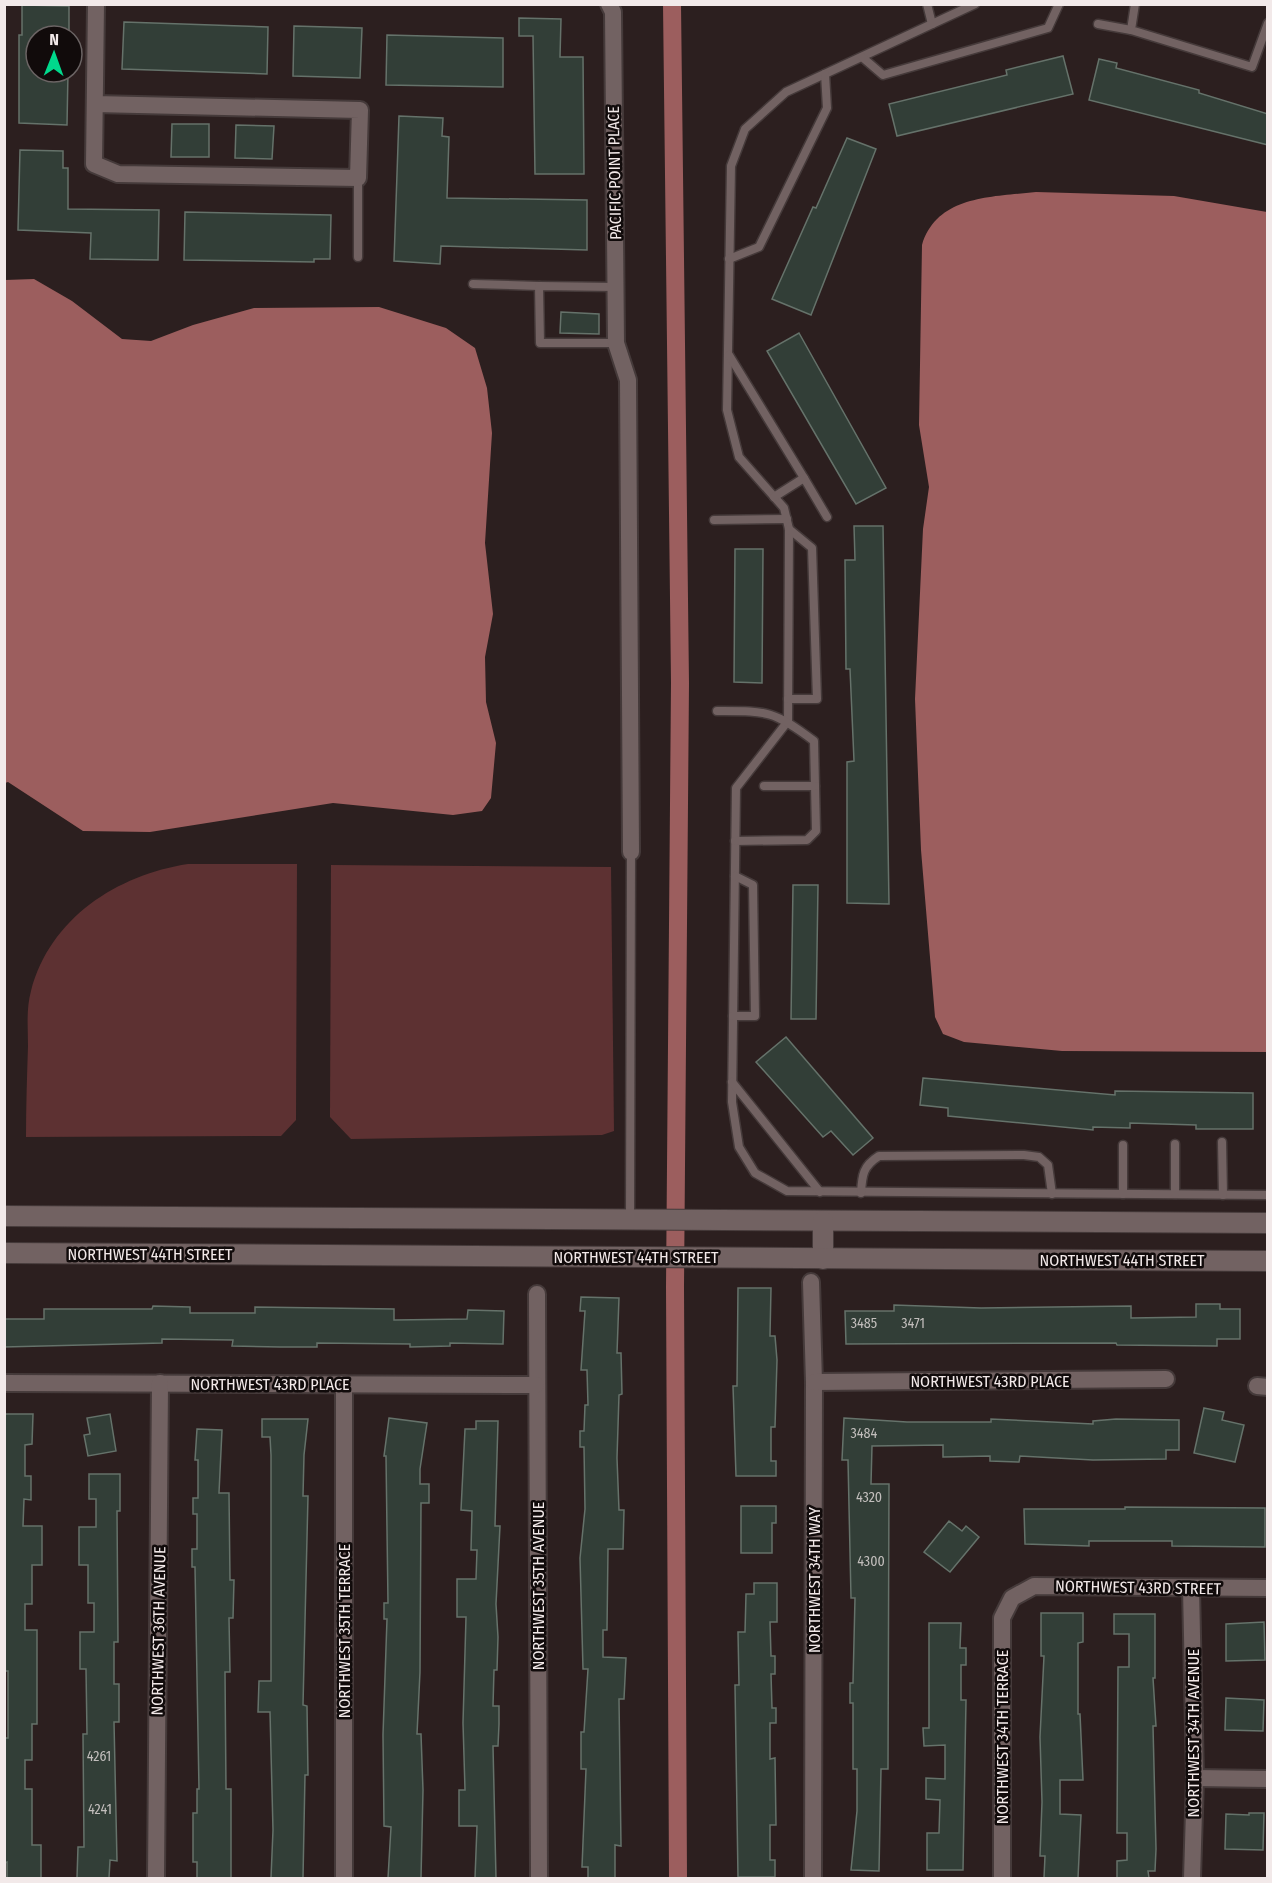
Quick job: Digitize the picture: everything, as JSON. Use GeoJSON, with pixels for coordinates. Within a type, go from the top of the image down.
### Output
{"type":"FeatureCollection","features":[{"type":"Feature","properties":{"kind":"street"},"geometry":{"type":"LineString","coordinates":[[95,104],[360,110],[358,178],[118,174],[94,164],[96,4]]}},
{"type":"Feature","properties":{"kind":"street","name":"PACIFIC POINT PLACE"},"geometry":{"type":"LineString","coordinates":[[609,4],[613,12],[616,344],[628,380],[631,852]]}},
{"type":"Feature","properties":{"kind":"street"},"geometry":{"type":"LineString","coordinates":[[4,1215],[1268,1223]]}},
{"type":"Feature","properties":{"kind":"street"},"geometry":{"type":"LineString","coordinates":[[823,1221],[823,1259]]}},
{"type":"Feature","properties":{"kind":"street","name":"NORTHWEST 44TH STREET"},"geometry":{"type":"LineString","coordinates":[[4,1253],[1268,1261]]}},
{"type":"Feature","properties":{"kind":"street","name":"NORTHWEST 34TH WAY"},"geometry":{"type":"LineString","coordinates":[[811,1282],[814,1382],[813,1878]]}},
{"type":"Feature","properties":{"kind":"street","name":"NORTHWEST 35TH AVENUE"},"geometry":{"type":"LineString","coordinates":[[537,1294],[539,1878]]}},
{"type":"Feature","properties":{"kind":"street","name":"NORTHWEST 43RD PLACE"},"geometry":{"type":"LineString","coordinates":[[814,1382],[1166,1379]]}},
{"type":"Feature","properties":{"kind":"street","name":"NORTHWEST 43RD PLACE"},"geometry":{"type":"LineString","coordinates":[[4,1383],[536,1385]]}},
{"type":"Feature","properties":{"kind":"street","name":"NORTHWEST 36TH AVENUE"},"geometry":{"type":"LineString","coordinates":[[156,1878],[160,1383]]}},
{"type":"Feature","properties":{"kind":"street","name":"NORTHWEST 35TH TERRACE"},"geometry":{"type":"LineString","coordinates":[[344,1384],[344,1878]]}},
{"type":"Feature","properties":{"kind":"street","name":"NORTHWEST 43RD STREET"},"geometry":{"type":"LineString","coordinates":[[1012,1598],[1034,1586],[1268,1588]]}},
{"type":"Feature","properties":{"kind":"street","name":"NORTHWEST 34TH AVENUE"},"geometry":{"type":"LineString","coordinates":[[1191,1588],[1195,1778],[1192,1878]]}},
{"type":"Feature","properties":{"kind":"street","name":"NORTHWEST 34TH TERRACE"},"geometry":{"type":"LineString","coordinates":[[1002,1878],[1002,1618],[1012,1598]]}},
{"type":"Feature","properties":{"kind":"street"},"geometry":{"type":"LineString","coordinates":[[1195,1778],[1268,1779]]}},
{"type":"Feature","properties":{"kind":"lane"},"geometry":{"type":"LineString","coordinates":[[927,4],[932,24]]}},
{"type":"Feature","properties":{"kind":"lane"},"geometry":{"type":"LineString","coordinates":[[975,4],[786,92],[745,129],[731,166],[727,410],[739,457],[784,508],[789,529],[788,721],[736,788],[732,1102],[739,1147],[755,1173],[787,1191],[1268,1195]]}},
{"type":"Feature","properties":{"kind":"lane"},"geometry":{"type":"LineString","coordinates":[[862,57],[883,75],[1048,28],[1059,4]]}},
{"type":"Feature","properties":{"kind":"lane"},"geometry":{"type":"LineString","coordinates":[[1131,30],[1135,4]]}},
{"type":"Feature","properties":{"kind":"lane"},"geometry":{"type":"LineString","coordinates":[[1098,24],[1131,30],[1252,67],[1268,23]]}},
{"type":"Feature","properties":{"kind":"lane"},"geometry":{"type":"LineString","coordinates":[[729,259],[759,247],[827,108],[825,74]]}},
{"type":"Feature","properties":{"kind":"lane"},"geometry":{"type":"LineString","coordinates":[[358,178],[358,257]]}},
{"type":"Feature","properties":{"kind":"lane"},"geometry":{"type":"LineString","coordinates":[[473,284],[615,287]]}},
{"type":"Feature","properties":{"kind":"lane"},"geometry":{"type":"LineString","coordinates":[[539,286],[540,343],[616,344]]}},
{"type":"Feature","properties":{"kind":"lane"},"geometry":{"type":"LineString","coordinates":[[728,353],[827,517]]}},
{"type":"Feature","properties":{"kind":"lane"},"geometry":{"type":"LineString","coordinates":[[774,497],[804,478]]}},
{"type":"Feature","properties":{"kind":"lane"},"geometry":{"type":"LineString","coordinates":[[714,520],[787,519]]}},
{"type":"Feature","properties":{"kind":"lane"},"geometry":{"type":"LineString","coordinates":[[788,699],[817,699],[812,548],[789,529]]}},
{"type":"Feature","properties":{"kind":"lane"},"geometry":{"type":"LineString","coordinates":[[717,711],[763,711],[788,721],[814,741],[816,831],[807,840],[735,841]]}},
{"type":"Feature","properties":{"kind":"lane"},"geometry":{"type":"LineString","coordinates":[[764,786],[815,786]]}},
{"type":"Feature","properties":{"kind":"lane"},"geometry":{"type":"LineString","coordinates":[[630,1220],[631,852]]}},
{"type":"Feature","properties":{"kind":"lane"},"geometry":{"type":"LineString","coordinates":[[733,1016],[755,1016],[753,885],[735,876]]}},
{"type":"Feature","properties":{"kind":"lane"},"geometry":{"type":"LineString","coordinates":[[732,1082],[820,1192]]}},
{"type":"Feature","properties":{"kind":"lane"},"geometry":{"type":"LineString","coordinates":[[1222,1142],[1223,1195]]}},
{"type":"Feature","properties":{"kind":"lane"},"geometry":{"type":"LineString","coordinates":[[1175,1144],[1175,1194]]}},
{"type":"Feature","properties":{"kind":"lane"},"geometry":{"type":"LineString","coordinates":[[1123,1145],[1123,1194]]}},
{"type":"Feature","properties":{"kind":"lane"},"geometry":{"type":"LineString","coordinates":[[861,1193],[862,1173],[869,1162],[879,1156],[1024,1155],[1039,1157],[1048,1165],[1052,1194]]}},
{"type":"Feature","properties":{"kind":"shaded area"},"geometry":{"type":"Polygon","coordinates":[[[1036,192],[1174,196],[1267,212],[1267,1052],[1062,1051],[964,1042],[943,1034],[935,1017],[921,850],[915,699],[923,529],[929,487],[919,425],[922,245],[929,229],[940,216],[953,208],[985,198],[1036,192]]]}},
{"type":"Feature","properties":{"kind":"shaded area"},"geometry":{"type":"Polygon","coordinates":[[[34,279],[72,301],[122,339],[151,341],[193,325],[254,308],[379,307],[446,328],[475,348],[487,388],[492,433],[485,543],[493,614],[485,657],[486,702],[496,743],[491,798],[482,811],[453,815],[333,803],[150,832],[83,831],[8,782],[5,783],[5,280],[34,279]]]}},
{"type":"Feature","properties":{"kind":"shaded area"},"geometry":{"type":"Polygon","coordinates":[[[188,864],[297,864],[296,1120],[281,1136],[26,1137],[28,1005],[40,965],[70,922],[90,904],[136,878],[188,864]]]}},
{"type":"Feature","properties":{"kind":"shaded area"},"geometry":{"type":"Polygon","coordinates":[[[331,865],[611,867],[614,1131],[602,1135],[351,1139],[330,1117],[331,865]]]}},
{"type":"Feature","properties":{"kind":"building"},"geometry":{"type":"Polygon","coordinates":[[[22,5],[69,6],[69,24],[24,24],[24,84],[68,84],[67,125],[19,123],[19,35],[22,35],[22,5]]]}},
{"type":"Feature","properties":{"kind":"building"},"geometry":{"type":"Polygon","coordinates":[[[519,18],[561,19],[560,57],[583,57],[584,174],[535,174],[533,36],[519,36],[519,18]]]}},
{"type":"Feature","properties":{"kind":"building"},"geometry":{"type":"Polygon","coordinates":[[[124,22],[268,27],[267,74],[122,69],[124,22]]]}},
{"type":"Feature","properties":{"kind":"building"},"geometry":{"type":"Polygon","coordinates":[[[294,26],[362,28],[360,78],[293,76],[294,26]]]}},
{"type":"Feature","properties":{"kind":"building"},"geometry":{"type":"Polygon","coordinates":[[[387,35],[503,38],[503,87],[386,85],[387,35]]]}},
{"type":"Feature","properties":{"kind":"building"},"geometry":{"type":"Polygon","coordinates":[[[1063,56],[1073,94],[897,136],[889,104],[1007,75],[1006,70],[1063,56]]]}},
{"type":"Feature","properties":{"kind":"building"},"geometry":{"type":"Polygon","coordinates":[[[1099,59],[1117,63],[1116,68],[1199,90],[1199,93],[1268,114],[1268,145],[1089,100],[1099,59]]]}},
{"type":"Feature","properties":{"kind":"building"},"geometry":{"type":"Polygon","coordinates":[[[399,116],[443,118],[442,136],[449,137],[447,198],[587,200],[587,250],[441,246],[440,264],[394,261],[399,116]]]}},
{"type":"Feature","properties":{"kind":"building"},"geometry":{"type":"Polygon","coordinates":[[[172,124],[209,124],[209,157],[171,157],[172,124]]]}},
{"type":"Feature","properties":{"kind":"building"},"geometry":{"type":"Polygon","coordinates":[[[236,125],[274,126],[272,159],[235,158],[236,125]]]}},
{"type":"Feature","properties":{"kind":"building"},"geometry":{"type":"Polygon","coordinates":[[[847,138],[876,149],[811,315],[772,299],[847,138]]]}},
{"type":"Feature","properties":{"kind":"building"},"geometry":{"type":"Polygon","coordinates":[[[20,150],[63,151],[63,168],[68,168],[68,209],[159,210],[158,260],[90,259],[91,233],[18,230],[20,150]]]}},
{"type":"Feature","properties":{"kind":"building"},"geometry":{"type":"Polygon","coordinates":[[[185,212],[331,215],[330,259],[314,259],[314,262],[184,260],[185,212]]]}},
{"type":"Feature","properties":{"kind":"building"},"geometry":{"type":"Polygon","coordinates":[[[561,312],[599,314],[599,334],[560,333],[561,312]]]}},
{"type":"Feature","properties":{"kind":"building"},"geometry":{"type":"Polygon","coordinates":[[[799,333],[886,488],[856,504],[767,351],[799,333]]]}},
{"type":"Feature","properties":{"kind":"building"},"geometry":{"type":"Polygon","coordinates":[[[854,526],[883,526],[889,904],[847,903],[847,762],[854,761],[850,669],[846,669],[845,560],[855,560],[854,526]]]}},
{"type":"Feature","properties":{"kind":"building"},"geometry":{"type":"Polygon","coordinates":[[[735,549],[763,549],[762,683],[734,682],[735,549]]]}},
{"type":"Feature","properties":{"kind":"building"},"geometry":{"type":"Polygon","coordinates":[[[793,885],[818,885],[816,1019],[791,1019],[793,885]]]}},
{"type":"Feature","properties":{"kind":"building"},"geometry":{"type":"Polygon","coordinates":[[[786,1037],[873,1138],[853,1155],[831,1131],[823,1137],[756,1062],[786,1037]]]}},
{"type":"Feature","properties":{"kind":"building"},"geometry":{"type":"Polygon","coordinates":[[[923,1078],[1115,1095],[1115,1091],[1253,1093],[1253,1129],[1196,1129],[1196,1125],[1130,1123],[1130,1128],[1093,1127],[1093,1130],[948,1116],[948,1108],[920,1105],[923,1078]]]}},
{"type":"Feature","properties":{"kind":"building"},"geometry":{"type":"Polygon","coordinates":[[[738,1288],[771,1288],[770,1336],[775,1336],[777,1360],[775,1427],[771,1427],[771,1461],[776,1461],[776,1476],[736,1476],[733,1386],[737,1386],[738,1288]]]}},
{"type":"Feature","properties":{"kind":"building"},"geometry":{"type":"Polygon","coordinates":[[[581,1297],[619,1298],[617,1353],[621,1353],[622,1394],[619,1395],[617,1458],[619,1510],[624,1510],[623,1549],[608,1549],[607,1630],[603,1630],[603,1657],[626,1658],[624,1699],[619,1699],[621,1846],[615,1845],[615,1878],[588,1878],[588,1867],[582,1867],[586,1769],[581,1769],[581,1732],[584,1732],[588,1669],[583,1669],[580,1558],[585,1509],[584,1447],[580,1447],[580,1431],[584,1431],[585,1405],[588,1405],[587,1370],[581,1370],[585,1311],[580,1311],[581,1297]]]}},
{"type":"Feature","properties":{"kind":"building"},"geometry":{"type":"Polygon","coordinates":[[[1196,1304],[1220,1304],[1220,1309],[1240,1309],[1240,1339],[1217,1339],[1217,1346],[1117,1345],[1116,1343],[846,1344],[845,1311],[894,1311],[894,1305],[981,1308],[1131,1306],[1131,1318],[1196,1317],[1196,1304]]]}},
{"type":"Feature","properties":{"kind":"building"},"geometry":{"type":"Polygon","coordinates":[[[153,1306],[190,1307],[190,1313],[255,1313],[255,1307],[394,1309],[394,1320],[467,1319],[468,1310],[504,1311],[503,1344],[450,1343],[450,1346],[410,1347],[410,1344],[317,1343],[317,1347],[280,1347],[232,1346],[233,1340],[162,1339],[162,1343],[4,1347],[4,1319],[44,1319],[44,1309],[152,1309],[153,1306]]]}},
{"type":"Feature","properties":{"kind":"building"},"geometry":{"type":"Polygon","coordinates":[[[1204,1408],[1224,1412],[1222,1420],[1244,1425],[1235,1462],[1194,1453],[1204,1408]]]}},
{"type":"Feature","properties":{"kind":"building"},"geometry":{"type":"Polygon","coordinates":[[[4,1414],[33,1414],[32,1444],[25,1445],[25,1476],[31,1476],[31,1500],[24,1499],[23,1526],[42,1526],[42,1565],[32,1565],[32,1604],[25,1604],[25,1630],[37,1630],[37,1724],[32,1724],[32,1760],[25,1760],[25,1789],[32,1789],[32,1845],[41,1845],[41,1878],[7,1878],[7,1862],[4,1863],[4,1738],[8,1738],[8,1671],[4,1671],[4,1414]]]}},
{"type":"Feature","properties":{"kind":"building"},"geometry":{"type":"Polygon","coordinates":[[[110,1414],[116,1451],[88,1456],[84,1435],[90,1434],[87,1418],[110,1414]]]}},
{"type":"Feature","properties":{"kind":"building"},"geometry":{"type":"Polygon","coordinates":[[[389,1418],[427,1423],[420,1469],[420,1484],[429,1484],[429,1503],[421,1503],[420,1672],[417,1734],[421,1734],[423,1790],[421,1878],[388,1878],[391,1827],[384,1826],[383,1735],[387,1619],[384,1619],[384,1603],[388,1603],[386,1456],[384,1456],[389,1418]]]}},
{"type":"Feature","properties":{"kind":"building"},"geometry":{"type":"Polygon","coordinates":[[[844,1418],[907,1422],[991,1422],[991,1419],[1093,1424],[1093,1421],[1116,1419],[1179,1420],[1179,1450],[1166,1450],[1166,1459],[1093,1460],[1020,1456],[1019,1462],[990,1461],[990,1456],[943,1457],[943,1445],[872,1446],[871,1484],[889,1484],[888,1769],[881,1769],[879,1871],[851,1870],[857,1811],[857,1769],[853,1769],[853,1703],[850,1703],[850,1683],[853,1683],[855,1598],[851,1598],[848,1460],[842,1460],[844,1418]]]}},
{"type":"Feature","properties":{"kind":"building"},"geometry":{"type":"Polygon","coordinates":[[[262,1419],[308,1419],[303,1496],[308,1496],[303,1705],[307,1706],[308,1775],[305,1775],[303,1878],[271,1878],[273,1830],[270,1712],[258,1712],[259,1681],[271,1681],[271,1455],[270,1437],[262,1437],[262,1419]]]}},
{"type":"Feature","properties":{"kind":"building"},"geometry":{"type":"Polygon","coordinates":[[[476,1421],[498,1421],[495,1526],[500,1526],[496,1604],[497,1670],[494,1670],[493,1706],[499,1706],[498,1746],[493,1746],[496,1878],[475,1878],[477,1826],[459,1826],[459,1790],[465,1790],[463,1723],[466,1617],[457,1617],[457,1579],[476,1579],[477,1550],[471,1550],[472,1511],[461,1510],[465,1429],[476,1429],[476,1421]]]}},
{"type":"Feature","properties":{"kind":"building"},"geometry":{"type":"Polygon","coordinates":[[[197,1429],[222,1430],[219,1493],[229,1493],[230,1580],[234,1580],[233,1618],[229,1618],[230,1672],[225,1672],[226,1789],[231,1789],[231,1878],[197,1878],[197,1862],[193,1862],[193,1813],[197,1813],[197,1789],[199,1789],[195,1567],[192,1567],[192,1549],[197,1549],[197,1514],[193,1514],[193,1498],[198,1498],[198,1460],[195,1460],[197,1429]]]}},
{"type":"Feature","properties":{"kind":"building"},"geometry":{"type":"Polygon","coordinates":[[[89,1474],[120,1474],[120,1511],[117,1511],[118,1642],[114,1642],[114,1684],[119,1684],[119,1722],[114,1722],[117,1861],[110,1860],[109,1878],[77,1878],[78,1847],[84,1847],[83,1734],[87,1734],[86,1669],[80,1669],[80,1632],[94,1632],[94,1603],[88,1603],[88,1565],[79,1565],[79,1527],[96,1527],[96,1499],[89,1499],[89,1474]]]}},
{"type":"Feature","properties":{"kind":"building"},"geometry":{"type":"Polygon","coordinates":[[[741,1506],[776,1506],[776,1523],[772,1523],[772,1553],[741,1553],[741,1506]]]}},
{"type":"Feature","properties":{"kind":"building"},"geometry":{"type":"Polygon","coordinates":[[[1125,1507],[1265,1508],[1265,1547],[1172,1546],[1172,1541],[1089,1541],[1089,1546],[1025,1544],[1024,1509],[1125,1509],[1125,1507]]]}},
{"type":"Feature","properties":{"kind":"building"},"geometry":{"type":"Polygon","coordinates":[[[949,1521],[962,1531],[966,1526],[979,1537],[950,1572],[924,1552],[949,1521]]]}},
{"type":"Feature","properties":{"kind":"building"},"geometry":{"type":"Polygon","coordinates":[[[754,1583],[777,1583],[777,1622],[770,1622],[771,1656],[775,1656],[775,1674],[771,1674],[772,1708],[776,1708],[776,1723],[770,1723],[770,1759],[775,1758],[776,1825],[770,1825],[770,1860],[775,1860],[775,1877],[738,1877],[735,1685],[739,1685],[738,1632],[745,1632],[746,1594],[754,1594],[754,1583]]]}},
{"type":"Feature","properties":{"kind":"building"},"geometry":{"type":"Polygon","coordinates":[[[1041,1613],[1083,1613],[1083,1642],[1078,1643],[1078,1714],[1080,1714],[1083,1780],[1060,1780],[1060,1814],[1081,1815],[1078,1878],[1044,1878],[1045,1856],[1040,1856],[1042,1802],[1040,1737],[1044,1656],[1041,1656],[1041,1613]]]}},
{"type":"Feature","properties":{"kind":"building"},"geometry":{"type":"Polygon","coordinates":[[[1114,1614],[1155,1614],[1155,1678],[1153,1678],[1156,1726],[1153,1726],[1156,1849],[1155,1871],[1148,1871],[1149,1878],[1117,1878],[1117,1861],[1127,1860],[1127,1833],[1117,1833],[1118,1667],[1129,1667],[1129,1634],[1114,1634],[1114,1614]]]}},
{"type":"Feature","properties":{"kind":"building"},"geometry":{"type":"Polygon","coordinates":[[[1264,1622],[1265,1660],[1226,1661],[1226,1624],[1264,1622]]]}},
{"type":"Feature","properties":{"kind":"building"},"geometry":{"type":"Polygon","coordinates":[[[929,1623],[961,1623],[960,1648],[966,1648],[966,1665],[961,1665],[961,1700],[966,1700],[963,1870],[927,1870],[927,1833],[939,1833],[940,1800],[926,1799],[926,1778],[945,1779],[945,1745],[924,1746],[923,1728],[929,1728],[929,1623]]]}},
{"type":"Feature","properties":{"kind":"building"},"geometry":{"type":"Polygon","coordinates":[[[1226,1698],[1264,1700],[1263,1731],[1225,1730],[1226,1698]]]}},
{"type":"Feature","properties":{"kind":"building"},"geometry":{"type":"Polygon","coordinates":[[[1249,1813],[1264,1813],[1263,1850],[1225,1849],[1226,1814],[1249,1815],[1249,1813]]]}},
{"type":"Feature","properties":{"kind":"waterway"},"geometry":{"type":"LineString","coordinates":[[672,4],[680,683],[675,1287],[678,1878]]}}]}
